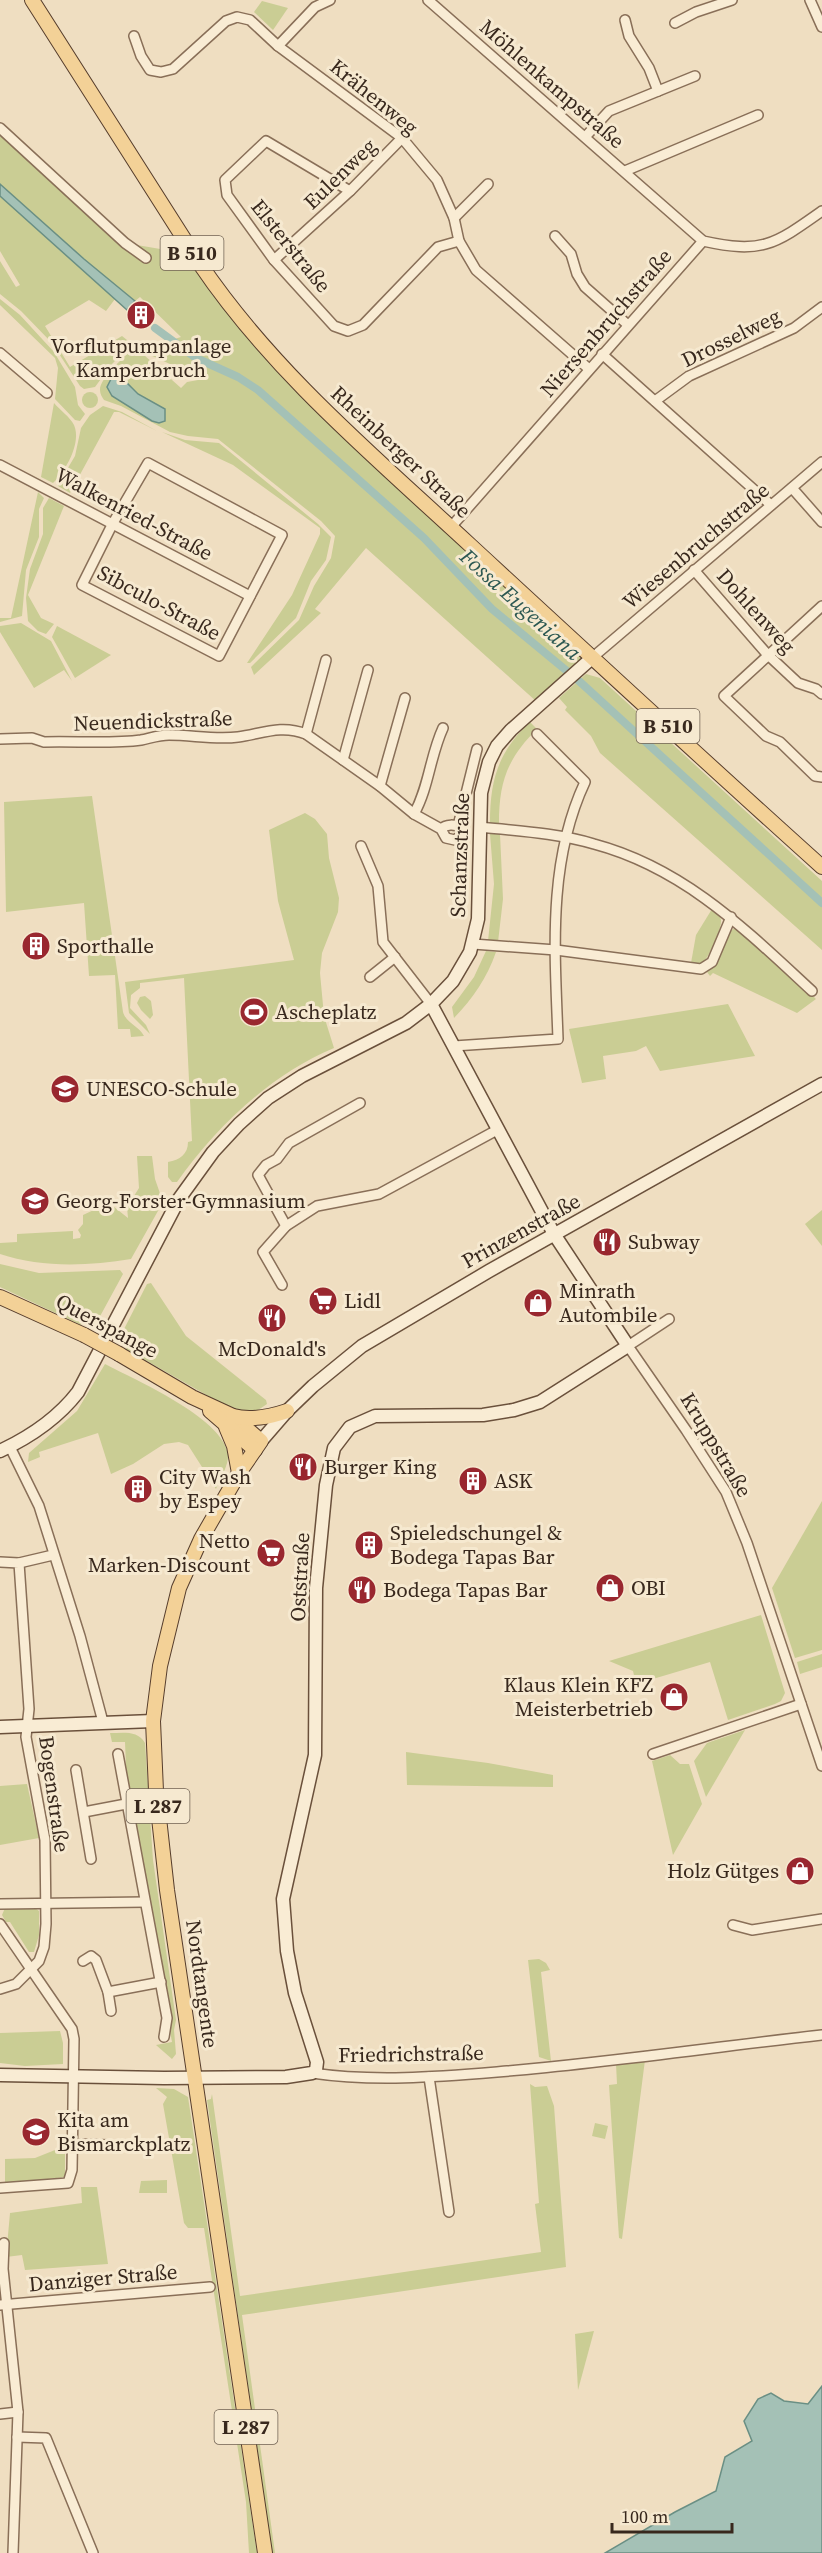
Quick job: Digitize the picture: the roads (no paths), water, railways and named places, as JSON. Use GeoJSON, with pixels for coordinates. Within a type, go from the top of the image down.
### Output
{"type":"FeatureCollection","features":[{"type":"Feature","properties":{"kind":"main road","name":"Rheinberger Straße"},"geometry":{"type":"LineString","coordinates":[[32,0],[223,298],[297,383],[822,867]]}},
{"type":"Feature","properties":{"kind":"main road","name":"Querspange"},"geometry":{"type":"LineString","coordinates":[[0,1297],[84,1335],[119,1354],[227,1419],[258,1445]]}},
{"type":"Feature","properties":{"kind":"main road"},"geometry":{"type":"LineString","coordinates":[[239,1473],[227,1419],[259,1418],[287,1411]]}},
{"type":"Feature","properties":{"kind":"main road","name":"Nordtangente"},"geometry":{"type":"LineString","coordinates":[[258,1445],[201,1539],[179,1588],[160,1666],[153,1721],[156,1791],[167,1890],[265,2553]]}},
{"type":"Feature","properties":{"kind":"street"},"geometry":{"type":"LineString","coordinates":[[278,46],[315,7],[330,0]]}},
{"type":"Feature","properties":{"kind":"street","name":"Möhlenkampstraße"},"geometry":{"type":"LineString","coordinates":[[428,0],[586,136],[703,241]]}},
{"type":"Feature","properties":{"kind":"street"},"geometry":{"type":"LineString","coordinates":[[675,23],[696,12],[732,0]]}},
{"type":"Feature","properties":{"kind":"street"},"geometry":{"type":"LineString","coordinates":[[810,0],[822,27]]}},
{"type":"Feature","properties":{"kind":"street","name":"Krähenweg"},"geometry":{"type":"LineString","coordinates":[[134,36],[141,56],[150,70],[161,72],[173,69],[226,21],[237,17],[250,20],[278,46],[402,138],[437,180],[454,218],[459,241],[476,270],[589,369]]}},
{"type":"Feature","properties":{"kind":"street"},"geometry":{"type":"LineString","coordinates":[[625,20],[630,36],[650,68],[658,91]]}},
{"type":"Feature","properties":{"kind":"street"},"geometry":{"type":"LineString","coordinates":[[586,136],[609,111],[695,76]]}},
{"type":"Feature","properties":{"kind":"street","name":"Möhlenkampstraße"},"geometry":{"type":"LineString","coordinates":[[625,171],[758,115]]}},
{"type":"Feature","properties":{"kind":"street"},"geometry":{"type":"LineString","coordinates":[[0,128],[125,243],[147,258]]}},
{"type":"Feature","properties":{"kind":"street","name":"Eulenweg"},"geometry":{"type":"LineString","coordinates":[[274,260],[350,191],[402,138]]}},
{"type":"Feature","properties":{"kind":"street","name":"Elsterstraße"},"geometry":{"type":"LineString","coordinates":[[350,191],[266,141],[225,180],[227,195],[274,260],[334,326],[348,331],[363,325],[438,247],[459,241]]}},
{"type":"Feature","properties":{"kind":"street"},"geometry":{"type":"LineString","coordinates":[[454,218],[488,184]]}},
{"type":"Feature","properties":{"kind":"street"},"geometry":{"type":"LineString","coordinates":[[703,241],[746,248],[765,246],[783,239],[822,212]]}},
{"type":"Feature","properties":{"kind":"street"},"geometry":{"type":"LineString","coordinates":[[555,236],[571,254],[577,274],[585,287],[628,325]]}},
{"type":"Feature","properties":{"kind":"street","name":"Niersenbruchstraße"},"geometry":{"type":"LineString","coordinates":[[451,527],[703,241]]}},
{"type":"Feature","properties":{"kind":"street","name":"Drosselweg"},"geometry":{"type":"LineString","coordinates":[[655,401],[689,376],[794,328],[822,307]]}},
{"type":"Feature","properties":{"kind":"street"},"geometry":{"type":"LineString","coordinates":[[0,353],[47,393]]}},
{"type":"Feature","properties":{"kind":"street"},"geometry":{"type":"LineString","coordinates":[[602,354],[771,505]]}},
{"type":"Feature","properties":{"kind":"street","name":"Wiesenbruchstraße"},"geometry":{"type":"LineString","coordinates":[[593,657],[822,462]]}},
{"type":"Feature","properties":{"kind":"street"},"geometry":{"type":"LineString","coordinates":[[113,523],[148,463],[216,498],[282,535],[250,596]]}},
{"type":"Feature","properties":{"kind":"street","name":"Walkenried-Straße"},"geometry":{"type":"LineString","coordinates":[[0,465],[250,596]]}},
{"type":"Feature","properties":{"kind":"street"},"geometry":{"type":"LineString","coordinates":[[792,488],[822,522]]}},
{"type":"Feature","properties":{"kind":"street","name":"Sibculo-Straße"},"geometry":{"type":"LineString","coordinates":[[113,523],[82,585],[219,656],[250,596]]}},
{"type":"Feature","properties":{"kind":"street","name":"Dohlenweg"},"geometry":{"type":"LineString","coordinates":[[694,570],[767,654],[798,683],[816,689],[822,694]]}},
{"type":"Feature","properties":{"kind":"street"},"geometry":{"type":"LineString","coordinates":[[822,606],[767,654],[724,696],[766,736],[780,742],[815,776],[822,777]]}},
{"type":"Feature","properties":{"kind":"street","name":"Schanzstraße"},"geometry":{"type":"LineString","coordinates":[[5,1449],[53,1417],[68,1405],[78,1392],[144,1269],[159,1236],[189,1184],[213,1152],[268,1098],[302,1076],[406,1023],[431,1004],[453,981],[473,944],[480,906],[480,827],[483,781],[492,755],[510,730],[593,657]]}},
{"type":"Feature","properties":{"kind":"street"},"geometry":{"type":"LineString","coordinates":[[306,734],[326,660]]}},
{"type":"Feature","properties":{"kind":"street"},"geometry":{"type":"LineString","coordinates":[[343,760],[368,670]]}},
{"type":"Feature","properties":{"kind":"street"},"geometry":{"type":"LineString","coordinates":[[380,786],[405,698]]}},
{"type":"Feature","properties":{"kind":"street"},"geometry":{"type":"LineString","coordinates":[[414,814],[421,801],[437,741],[443,728]]}},
{"type":"Feature","properties":{"kind":"street","name":"Neuendickstraße"},"geometry":{"type":"LineString","coordinates":[[0,739],[32,738],[44,742],[141,740],[157,735],[191,735],[211,738],[259,731],[289,730],[306,734],[380,786],[414,814],[441,829],[446,838],[457,840],[461,837],[463,831],[458,826]]}},
{"type":"Feature","properties":{"kind":"street"},"geometry":{"type":"LineString","coordinates":[[454,1046],[558,1039],[557,892],[566,837],[574,808],[585,782],[537,734]]}},
{"type":"Feature","properties":{"kind":"street"},"geometry":{"type":"LineString","coordinates":[[441,829],[447,826],[458,826],[477,749]]}},
{"type":"Feature","properties":{"kind":"street"},"geometry":{"type":"LineString","coordinates":[[480,827],[566,837],[615,850],[657,868],[710,900],[812,992]]}},
{"type":"Feature","properties":{"kind":"street"},"geometry":{"type":"LineString","coordinates":[[361,846],[378,886],[383,942],[431,1004],[554,1234]]}},
{"type":"Feature","properties":{"kind":"street"},"geometry":{"type":"LineString","coordinates":[[473,944],[556,950],[704,968],[714,960],[731,917]]}},
{"type":"Feature","properties":{"kind":"street"},"geometry":{"type":"LineString","coordinates":[[370,977],[395,957]]}},
{"type":"Feature","properties":{"kind":"street","name":"Prinzenstraße"},"geometry":{"type":"LineString","coordinates":[[258,1445],[287,1411],[362,1346],[554,1234],[822,1084]]}},
{"type":"Feature","properties":{"kind":"street"},"geometry":{"type":"LineString","coordinates":[[286,1226],[258,1175],[266,1165],[277,1159],[289,1143],[360,1103]]}},
{"type":"Feature","properties":{"kind":"street"},"geometry":{"type":"LineString","coordinates":[[282,1285],[263,1252],[286,1226],[316,1206],[366,1198],[385,1191],[497,1130]]}},
{"type":"Feature","properties":{"kind":"street","name":"Kruppstraße"},"geometry":{"type":"LineString","coordinates":[[554,1234],[726,1492],[747,1543],[822,1766]]}},
{"type":"Feature","properties":{"kind":"street","name":"Oststraße"},"geometry":{"type":"LineString","coordinates":[[312,2073],[316,2070],[317,2062],[294,1993],[287,1952],[283,1899],[315,1755],[318,1565],[329,1466],[334,1448],[350,1427],[375,1416],[489,1415],[540,1402],[669,1319]]}},
{"type":"Feature","properties":{"kind":"street"},"geometry":{"type":"LineString","coordinates":[[5,1449],[39,1506],[80,1636],[102,1722]]}},
{"type":"Feature","properties":{"kind":"street"},"geometry":{"type":"LineString","coordinates":[[0,1562],[19,1563],[53,1555]]}},
{"type":"Feature","properties":{"kind":"street","name":"Bogenstraße"},"geometry":{"type":"LineString","coordinates":[[0,1989],[16,1984],[39,1961],[44,1947],[46,1904],[45,1840],[28,1756],[30,1709],[19,1563]]}},
{"type":"Feature","properties":{"kind":"street"},"geometry":{"type":"LineString","coordinates":[[653,1754],[801,1704]]}},
{"type":"Feature","properties":{"kind":"street"},"geometry":{"type":"LineString","coordinates":[[0,1726],[153,1721]]}},
{"type":"Feature","properties":{"kind":"street"},"geometry":{"type":"LineString","coordinates":[[118,1754],[167,2018],[164,2037]]}},
{"type":"Feature","properties":{"kind":"street"},"geometry":{"type":"LineString","coordinates":[[76,1770],[91,1860]]}},
{"type":"Feature","properties":{"kind":"street"},"geometry":{"type":"LineString","coordinates":[[84,1812],[126,1804]]}},
{"type":"Feature","properties":{"kind":"street"},"geometry":{"type":"LineString","coordinates":[[0,1904],[145,1902]]}},
{"type":"Feature","properties":{"kind":"street"},"geometry":{"type":"LineString","coordinates":[[733,1925],[752,1930],[822,1919]]}},
{"type":"Feature","properties":{"kind":"street"},"geometry":{"type":"LineString","coordinates":[[0,1924],[72,2029],[74,2039],[72,2170],[68,2183],[0,2188]]}},
{"type":"Feature","properties":{"kind":"street"},"geometry":{"type":"LineString","coordinates":[[83,1961],[91,1956],[96,1960],[108,1992],[111,2011]]}},
{"type":"Feature","properties":{"kind":"street"},"geometry":{"type":"LineString","coordinates":[[108,1992],[161,1982]]}},
{"type":"Feature","properties":{"kind":"street","name":"Friedrichstraße"},"geometry":{"type":"LineString","coordinates":[[0,2075],[194,2078],[278,2077],[312,2073],[333,2076],[429,2077],[540,2068],[822,2035]]}},
{"type":"Feature","properties":{"kind":"street"},"geometry":{"type":"LineString","coordinates":[[429,2077],[449,2212]]}},
{"type":"Feature","properties":{"kind":"street"},"geometry":{"type":"LineString","coordinates":[[71,2144],[109,2145]]}},
{"type":"Feature","properties":{"kind":"street"},"geometry":{"type":"LineString","coordinates":[[4,2243],[3,2305],[18,2412],[13,2553]]}},
{"type":"Feature","properties":{"kind":"street","name":"Danziger Straße"},"geometry":{"type":"LineString","coordinates":[[3,2305],[210,2287]]}},
{"type":"Feature","properties":{"kind":"street"},"geometry":{"type":"LineString","coordinates":[[0,2414],[18,2412]]}},
{"type":"Feature","properties":{"kind":"street"},"geometry":{"type":"LineString","coordinates":[[17,2437],[46,2438],[93,2553]]}},
{"type":"Feature","properties":{"kind":"waterway","name":"Fossa Eugeniana"},"geometry":{"type":"LineString","coordinates":[[155,328],[196,358],[238,377],[258,390],[424,538],[492,609],[579,681],[822,903]]}},
{"type":"Feature","properties":{"kind":"place","name":"Vorflutpumpanlage Kamperbruch"},"geometry":{"type":"Point","coordinates":[141,315]}},
{"type":"Feature","properties":{"kind":"place","name":"Sporthalle"},"geometry":{"type":"Point","coordinates":[36,946]}},
{"type":"Feature","properties":{"kind":"place","name":"Ascheplatz"},"geometry":{"type":"Point","coordinates":[254,1012]}},
{"type":"Feature","properties":{"kind":"place","name":"UNESCO-Schule"},"geometry":{"type":"Point","coordinates":[65,1089]}},
{"type":"Feature","properties":{"kind":"place","name":"Georg-Forster-Gymnasium"},"geometry":{"type":"Point","coordinates":[35,1201]}},
{"type":"Feature","properties":{"kind":"place","name":"Subway"},"geometry":{"type":"Point","coordinates":[607,1242]}},
{"type":"Feature","properties":{"kind":"place","name":"Lidl"},"geometry":{"type":"Point","coordinates":[323,1301]}},
{"type":"Feature","properties":{"kind":"place","name":"Minrath Autombile"},"geometry":{"type":"Point","coordinates":[538,1303]}},
{"type":"Feature","properties":{"kind":"place","name":"McDonald's"},"geometry":{"type":"Point","coordinates":[272,1318]}},
{"type":"Feature","properties":{"kind":"place","name":"Burger King"},"geometry":{"type":"Point","coordinates":[303,1467]}},
{"type":"Feature","properties":{"kind":"place","name":"ASK"},"geometry":{"type":"Point","coordinates":[473,1481]}},
{"type":"Feature","properties":{"kind":"place","name":"City Wash by Espey"},"geometry":{"type":"Point","coordinates":[138,1489]}},
{"type":"Feature","properties":{"kind":"place","name":"Spieledschungel & Bodega Tapas Bar"},"geometry":{"type":"Point","coordinates":[369,1545]}},
{"type":"Feature","properties":{"kind":"place","name":"Netto Marken-Discount"},"geometry":{"type":"Point","coordinates":[271,1553]}},
{"type":"Feature","properties":{"kind":"place","name":"OBI"},"geometry":{"type":"Point","coordinates":[610,1588]}},
{"type":"Feature","properties":{"kind":"place","name":"Bodega Tapas Bar"},"geometry":{"type":"Point","coordinates":[362,1590]}},
{"type":"Feature","properties":{"kind":"place","name":"Klaus Klein KFZ Meisterbetrieb"},"geometry":{"type":"Point","coordinates":[674,1697]}},
{"type":"Feature","properties":{"kind":"place","name":"Holz Gütges"},"geometry":{"type":"Point","coordinates":[800,1871]}},
{"type":"Feature","properties":{"kind":"place","name":"Kita am Bismarckplatz"},"geometry":{"type":"Point","coordinates":[36,2132]}}]}
